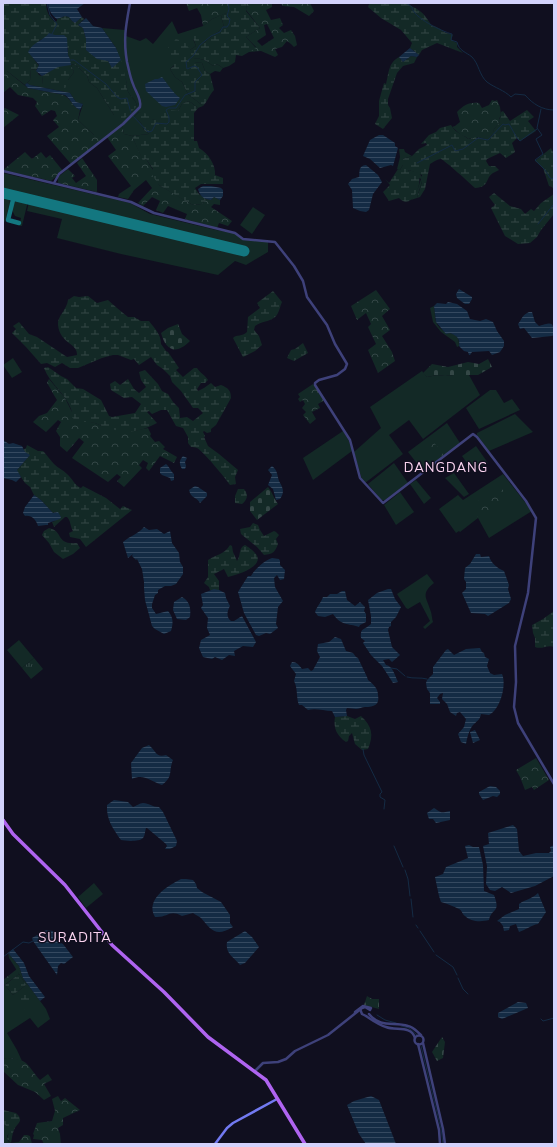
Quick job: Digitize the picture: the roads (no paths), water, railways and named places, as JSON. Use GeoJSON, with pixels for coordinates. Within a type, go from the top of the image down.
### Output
{"type":"FeatureCollection","features":[{"type":"Feature","properties":{"kind":"main road"},"geometry":{"type":"LineString","coordinates":[[3,820],[13,834],[68,888],[109,942],[164,992],[208,1037],[266,1080],[276,1099],[305,1144]]}},
{"type":"Feature","properties":{"kind":"main road"},"geometry":{"type":"LineString","coordinates":[[215,1144],[227,1128],[276,1099]]}},
{"type":"Feature","properties":{"kind":"street"},"geometry":{"type":"LineString","coordinates":[[54,183],[59,174],[123,124],[140,107],[140,99],[130,76],[125,49],[124,32],[130,3]]}},
{"type":"Feature","properties":{"kind":"street"},"geometry":{"type":"LineString","coordinates":[[3,171],[131,202],[154,214],[235,233],[243,239],[275,242],[303,281],[307,297],[327,325],[335,344],[346,361],[347,366],[345,369],[333,377],[317,380],[315,382],[315,386],[348,436],[360,478],[383,503],[473,434],[477,437],[530,505],[536,520],[528,593],[515,646],[516,682],[514,712],[526,738],[554,784]]}},
{"type":"Feature","properties":{"kind":"street"},"geometry":{"type":"LineString","coordinates":[[356,1013],[363,1006],[370,1010]]}},
{"type":"Feature","properties":{"kind":"street"},"geometry":{"type":"LineString","coordinates":[[254,1072],[264,1063],[278,1062],[286,1059],[295,1052],[328,1035],[360,1009],[365,1007],[370,1010]]}},
{"type":"Feature","properties":{"kind":"street"},"geometry":{"type":"LineString","coordinates":[[360,1009],[366,1015],[384,1026],[408,1030],[413,1034],[418,1044],[439,1130],[440,1144]]}},
{"type":"Feature","properties":{"kind":"street"},"geometry":{"type":"LineString","coordinates":[[366,1015],[370,1010]]}},
{"type":"Feature","properties":{"kind":"street"},"geometry":{"type":"LineString","coordinates":[[356,1013],[366,1015],[385,1024],[410,1026],[424,1039],[423,1043],[445,1144]]}},
{"type":"Feature","properties":{"kind":"street"},"geometry":{"type":"LineString","coordinates":[[415,1038],[418,1035],[421,1035]]}},
{"type":"Feature","properties":{"kind":"street"},"geometry":{"type":"LineString","coordinates":[[418,1044],[423,1043]]}},
{"type":"Feature","properties":{"kind":"street"},"geometry":{"type":"LineString","coordinates":[[434,1114],[439,1112]]}},
{"type":"Feature","properties":{"kind":"water"},"geometry":{"type":"Polygon","coordinates":[[[48,3],[85,3],[77,9],[82,17],[75,23],[69,17],[65,16],[57,19],[53,16],[48,3]]]}},
{"type":"Feature","properties":{"kind":"water"},"geometry":{"type":"Polygon","coordinates":[[[86,18],[93,26],[102,28],[116,48],[121,60],[112,68],[108,61],[97,59],[86,50],[86,39],[83,28],[78,25],[86,18]]]}},
{"type":"Feature","properties":{"kind":"water"},"geometry":{"type":"Polygon","coordinates":[[[49,33],[64,35],[67,38],[68,55],[71,65],[58,67],[42,76],[36,71],[39,65],[28,52],[30,48],[49,33]]]}},
{"type":"Feature","properties":{"kind":"water"},"geometry":{"type":"Polygon","coordinates":[[[410,48],[419,55],[417,57],[411,56],[403,62],[399,57],[410,48]]]}},
{"type":"Feature","properties":{"kind":"water"},"geometry":{"type":"Polygon","coordinates":[[[162,77],[172,91],[180,98],[175,105],[166,107],[162,106],[146,91],[145,84],[162,77]]]}},
{"type":"Feature","properties":{"kind":"water"},"geometry":{"type":"Polygon","coordinates":[[[27,83],[30,85],[70,93],[76,102],[83,104],[80,110],[65,95],[28,88],[25,85],[27,83]]]}},
{"type":"Feature","properties":{"kind":"water"},"geometry":{"type":"Polygon","coordinates":[[[379,135],[383,135],[395,143],[395,146],[398,148],[393,166],[391,165],[380,168],[370,159],[363,156],[370,140],[379,135]]]}},
{"type":"Feature","properties":{"kind":"water"},"geometry":{"type":"Polygon","coordinates":[[[366,165],[378,175],[382,182],[373,194],[369,210],[366,212],[353,208],[352,190],[348,184],[352,179],[359,177],[362,166],[366,165]]]}},
{"type":"Feature","properties":{"kind":"water"},"geometry":{"type":"Polygon","coordinates":[[[203,186],[221,188],[223,190],[223,196],[220,200],[214,197],[211,200],[204,198],[198,189],[203,186]]]}},
{"type":"Feature","properties":{"kind":"water"},"geometry":{"type":"Polygon","coordinates":[[[459,289],[472,297],[469,304],[465,304],[457,298],[456,294],[459,289]]]}},
{"type":"Feature","properties":{"kind":"water"},"geometry":{"type":"Polygon","coordinates":[[[448,302],[457,304],[467,311],[470,319],[480,321],[486,319],[493,322],[504,341],[504,346],[500,352],[492,355],[489,351],[472,352],[469,355],[468,352],[464,351],[459,346],[459,341],[456,336],[450,333],[446,334],[436,322],[434,306],[437,303],[446,304],[448,302]]]}},
{"type":"Feature","properties":{"kind":"water"},"geometry":{"type":"Polygon","coordinates":[[[529,312],[532,312],[535,322],[539,326],[551,324],[554,330],[554,335],[532,338],[524,328],[520,329],[518,324],[523,316],[529,312]]]}},
{"type":"Feature","properties":{"kind":"water"},"geometry":{"type":"Polygon","coordinates":[[[3,440],[9,444],[13,443],[22,446],[25,452],[30,455],[17,470],[21,477],[16,482],[3,478],[3,440]]]}},
{"type":"Feature","properties":{"kind":"water"},"geometry":{"type":"Polygon","coordinates":[[[183,456],[187,458],[185,462],[185,469],[182,469],[180,464],[183,456]]]}},
{"type":"Feature","properties":{"kind":"water"},"geometry":{"type":"Polygon","coordinates":[[[166,464],[174,474],[174,480],[171,481],[170,478],[160,473],[160,468],[166,464]]]}},
{"type":"Feature","properties":{"kind":"water"},"geometry":{"type":"Polygon","coordinates":[[[272,466],[276,471],[283,490],[283,494],[280,499],[276,500],[273,489],[268,485],[272,475],[268,470],[272,466]]]}},
{"type":"Feature","properties":{"kind":"water"},"geometry":{"type":"Polygon","coordinates":[[[195,486],[207,493],[207,496],[200,503],[191,495],[189,490],[195,486]]]}},
{"type":"Feature","properties":{"kind":"water"},"geometry":{"type":"Polygon","coordinates":[[[34,495],[53,513],[58,512],[61,517],[60,519],[48,523],[48,525],[38,526],[33,518],[30,516],[25,516],[23,513],[25,507],[34,495]]]}},
{"type":"Feature","properties":{"kind":"water"},"geometry":{"type":"Polygon","coordinates":[[[144,527],[149,530],[157,529],[164,534],[170,531],[172,543],[179,553],[180,562],[183,567],[183,574],[176,584],[165,586],[158,590],[152,604],[152,608],[156,614],[168,611],[171,616],[173,623],[171,631],[164,634],[152,626],[145,600],[142,569],[137,559],[136,560],[132,556],[133,554],[128,558],[123,542],[144,527]]]}},
{"type":"Feature","properties":{"kind":"water"},"geometry":{"type":"Polygon","coordinates":[[[476,554],[480,554],[481,557],[489,556],[495,565],[504,571],[509,585],[508,589],[511,599],[509,603],[488,616],[485,614],[471,613],[462,593],[466,589],[466,582],[464,579],[465,568],[470,564],[476,554]]]}},
{"type":"Feature","properties":{"kind":"water"},"geometry":{"type":"Polygon","coordinates":[[[272,558],[279,559],[280,565],[285,570],[284,579],[280,580],[277,575],[274,578],[275,587],[283,601],[278,607],[276,624],[278,628],[270,634],[266,633],[259,636],[256,635],[244,613],[238,592],[248,576],[251,576],[260,566],[272,558]]]}},
{"type":"Feature","properties":{"kind":"water"},"geometry":{"type":"Polygon","coordinates":[[[214,589],[225,593],[230,606],[228,610],[228,618],[231,621],[234,621],[242,616],[256,642],[253,647],[243,646],[234,651],[235,656],[229,655],[222,660],[215,657],[212,659],[203,657],[199,648],[201,640],[210,635],[207,628],[208,618],[201,608],[203,605],[201,594],[214,589]]]}},
{"type":"Feature","properties":{"kind":"water"},"geometry":{"type":"Polygon","coordinates":[[[391,589],[395,599],[401,607],[396,617],[391,622],[391,626],[388,630],[392,647],[400,655],[392,662],[389,659],[383,660],[386,665],[392,669],[398,682],[393,683],[382,666],[371,655],[363,643],[365,641],[361,638],[362,630],[371,624],[368,600],[377,593],[391,589]]]}},
{"type":"Feature","properties":{"kind":"water"},"geometry":{"type":"Polygon","coordinates":[[[345,591],[347,600],[355,606],[360,602],[365,607],[364,611],[366,614],[366,622],[359,627],[339,621],[333,614],[325,617],[318,616],[315,612],[323,597],[327,597],[330,594],[337,594],[345,591]]]}},
{"type":"Feature","properties":{"kind":"water"},"geometry":{"type":"Polygon","coordinates":[[[182,597],[187,601],[190,608],[190,617],[186,620],[177,619],[173,610],[174,602],[182,597]]]}},
{"type":"Feature","properties":{"kind":"water"},"geometry":{"type":"Polygon","coordinates":[[[335,637],[341,639],[346,651],[353,653],[358,658],[368,680],[376,688],[378,693],[378,701],[376,705],[371,707],[357,709],[347,708],[347,716],[335,717],[332,711],[314,709],[308,710],[302,705],[299,705],[294,681],[296,674],[290,666],[292,662],[294,662],[302,669],[308,668],[311,671],[313,670],[320,657],[317,651],[318,644],[329,642],[335,637]]]}},
{"type":"Feature","properties":{"kind":"water"},"geometry":{"type":"Polygon","coordinates":[[[480,648],[485,657],[489,659],[487,666],[490,673],[494,675],[502,674],[504,684],[502,697],[496,708],[489,715],[481,714],[468,734],[466,744],[461,742],[458,734],[464,727],[466,719],[460,712],[457,713],[456,716],[450,712],[447,704],[442,699],[443,693],[437,698],[440,704],[430,704],[430,693],[427,689],[426,683],[433,674],[433,667],[446,650],[448,649],[454,655],[466,649],[480,648]]]}},
{"type":"Feature","properties":{"kind":"water"},"geometry":{"type":"Polygon","coordinates":[[[475,730],[480,740],[473,743],[470,732],[475,730]]]}},
{"type":"Feature","properties":{"kind":"water"},"geometry":{"type":"Polygon","coordinates":[[[149,745],[158,755],[166,755],[173,760],[168,779],[162,785],[144,777],[136,777],[132,779],[131,763],[142,748],[149,745]]]}},
{"type":"Feature","properties":{"kind":"water"},"geometry":{"type":"Polygon","coordinates":[[[490,786],[496,787],[500,791],[500,794],[497,797],[493,796],[483,800],[479,792],[490,786]]]}},
{"type":"Feature","properties":{"kind":"water"},"geometry":{"type":"Polygon","coordinates":[[[114,800],[128,802],[133,807],[143,803],[159,807],[177,841],[176,846],[170,849],[165,849],[167,846],[166,844],[147,828],[144,837],[139,840],[121,840],[113,828],[107,810],[107,805],[114,800]]]}},
{"type":"Feature","properties":{"kind":"water"},"geometry":{"type":"Polygon","coordinates":[[[434,808],[441,812],[450,811],[450,820],[436,823],[433,819],[429,819],[427,813],[434,808]]]}},
{"type":"Feature","properties":{"kind":"water"},"geometry":{"type":"Polygon","coordinates":[[[513,825],[517,829],[519,851],[523,856],[536,853],[549,853],[551,851],[550,847],[554,845],[554,876],[535,886],[511,893],[502,887],[495,891],[490,890],[486,884],[487,866],[483,846],[489,844],[488,833],[513,825]]]}},
{"type":"Feature","properties":{"kind":"water"},"geometry":{"type":"Polygon","coordinates":[[[469,845],[479,847],[483,865],[484,891],[494,895],[496,901],[496,908],[489,920],[479,921],[467,918],[460,910],[441,902],[439,896],[435,877],[443,874],[446,867],[468,858],[465,846],[469,845]]]}},
{"type":"Feature","properties":{"kind":"water"},"geometry":{"type":"Polygon","coordinates":[[[181,879],[193,880],[197,888],[202,892],[221,902],[230,915],[230,923],[233,927],[222,932],[215,931],[211,929],[200,917],[193,913],[182,916],[174,913],[155,917],[153,905],[155,899],[164,890],[181,879]]]}},
{"type":"Feature","properties":{"kind":"water"},"geometry":{"type":"Polygon","coordinates":[[[538,893],[546,912],[538,924],[519,932],[516,924],[510,926],[509,930],[504,931],[503,926],[497,921],[505,915],[519,909],[519,904],[538,893]]]}},
{"type":"Feature","properties":{"kind":"water"},"geometry":{"type":"Polygon","coordinates":[[[46,930],[53,931],[56,935],[55,940],[63,944],[73,957],[64,964],[61,963],[58,966],[57,975],[32,938],[46,930]]]}},
{"type":"Feature","properties":{"kind":"water"},"geometry":{"type":"Polygon","coordinates":[[[245,931],[252,937],[259,947],[245,963],[240,965],[227,950],[227,942],[245,931]]]}},
{"type":"Feature","properties":{"kind":"water"},"geometry":{"type":"Polygon","coordinates":[[[13,949],[24,963],[29,976],[45,997],[40,1001],[23,978],[19,966],[8,953],[13,949]]]}},
{"type":"Feature","properties":{"kind":"water"},"geometry":{"type":"Polygon","coordinates":[[[518,1002],[526,1003],[528,1008],[502,1019],[498,1017],[498,1013],[518,1002]]]}},
{"type":"Feature","properties":{"kind":"water"},"geometry":{"type":"Polygon","coordinates":[[[371,1096],[379,1100],[396,1144],[366,1144],[359,1134],[347,1105],[354,1101],[371,1096]]]}},
{"type":"Feature","properties":{"kind":"waterway"},"geometry":{"type":"LineString","coordinates":[[47,3],[50,15],[57,24],[52,34]]}},
{"type":"Feature","properties":{"kind":"waterway"},"geometry":{"type":"LineString","coordinates":[[133,116],[148,132],[152,131],[156,123],[167,124],[169,122],[169,117],[166,110],[169,108],[176,108],[185,95],[195,91],[195,82],[202,75],[197,67],[194,66],[187,69],[186,62],[193,56],[200,45],[211,36],[220,32],[223,27],[227,27],[230,19],[227,16],[229,9],[228,3]]}},
{"type":"Feature","properties":{"kind":"waterway"},"geometry":{"type":"LineString","coordinates":[[406,3],[412,7],[413,11],[422,19],[435,27],[452,34],[451,40],[457,42],[461,49],[472,57],[482,76],[487,82],[511,97],[515,94],[525,95],[538,106],[554,110]]}},
{"type":"Feature","properties":{"kind":"waterway"},"geometry":{"type":"LineString","coordinates":[[71,60],[74,60],[106,84],[117,97],[121,99],[127,98],[131,113]]}},
{"type":"Feature","properties":{"kind":"waterway"},"geometry":{"type":"LineString","coordinates":[[541,109],[537,128],[542,135],[536,139],[543,154],[535,160],[545,170],[550,178],[554,179]]}},
{"type":"Feature","properties":{"kind":"waterway"},"geometry":{"type":"LineString","coordinates":[[417,163],[452,145],[455,151],[463,149],[478,138],[488,140],[503,124],[509,124],[520,141],[537,129]]}},
{"type":"Feature","properties":{"kind":"waterway"},"geometry":{"type":"LineString","coordinates":[[538,224],[554,204]]}},
{"type":"Feature","properties":{"kind":"waterway"},"geometry":{"type":"LineString","coordinates":[[391,668],[397,669],[405,676]]}},
{"type":"Feature","properties":{"kind":"waterway"},"geometry":{"type":"LineString","coordinates":[[407,677],[427,679]]}},
{"type":"Feature","properties":{"kind":"waterway"},"geometry":{"type":"LineString","coordinates":[[363,749],[364,755],[382,792],[380,797],[385,800],[384,809]]}},
{"type":"Feature","properties":{"kind":"waterway"},"geometry":{"type":"LineString","coordinates":[[394,846],[403,867]]}},
{"type":"Feature","properties":{"kind":"waterway"},"geometry":{"type":"LineString","coordinates":[[405,870],[408,879],[410,896]]}},
{"type":"Feature","properties":{"kind":"waterway"},"geometry":{"type":"LineString","coordinates":[[411,899],[413,917]]}},
{"type":"Feature","properties":{"kind":"waterway"},"geometry":{"type":"LineString","coordinates":[[420,931],[434,952]]}},
{"type":"Feature","properties":{"kind":"waterway"},"geometry":{"type":"LineString","coordinates":[[3,957],[23,942],[29,943],[33,941]]}},
{"type":"Feature","properties":{"kind":"waterway"},"geometry":{"type":"LineString","coordinates":[[436,955],[453,967],[457,975]]}},
{"type":"Feature","properties":{"kind":"waterway"},"geometry":{"type":"LineString","coordinates":[[458,978],[463,989],[468,994]]}},
{"type":"Feature","properties":{"kind":"waterway"},"geometry":{"type":"LineString","coordinates":[[377,1015],[385,1020],[396,1023]]}},
{"type":"Feature","properties":{"kind":"waterway"},"geometry":{"type":"LineString","coordinates":[[541,1019],[543,1021],[554,1018]]}},
{"type":"Feature","properties":{"kind":"waterway"},"geometry":{"type":"LineString","coordinates":[[401,1026],[409,1028],[417,1035]]}},
{"type":"Feature","properties":{"kind":"waterway"},"geometry":{"type":"LineString","coordinates":[[421,1046],[441,1129],[443,1144]]}},
{"type":"Feature","properties":{"kind":"district","name":"DANGDANG"},"geometry":{"type":"Point","coordinates":[446,467]}},
{"type":"Feature","properties":{"kind":"district","name":"SURADITA"},"geometry":{"type":"Point","coordinates":[75,937]}}]}
